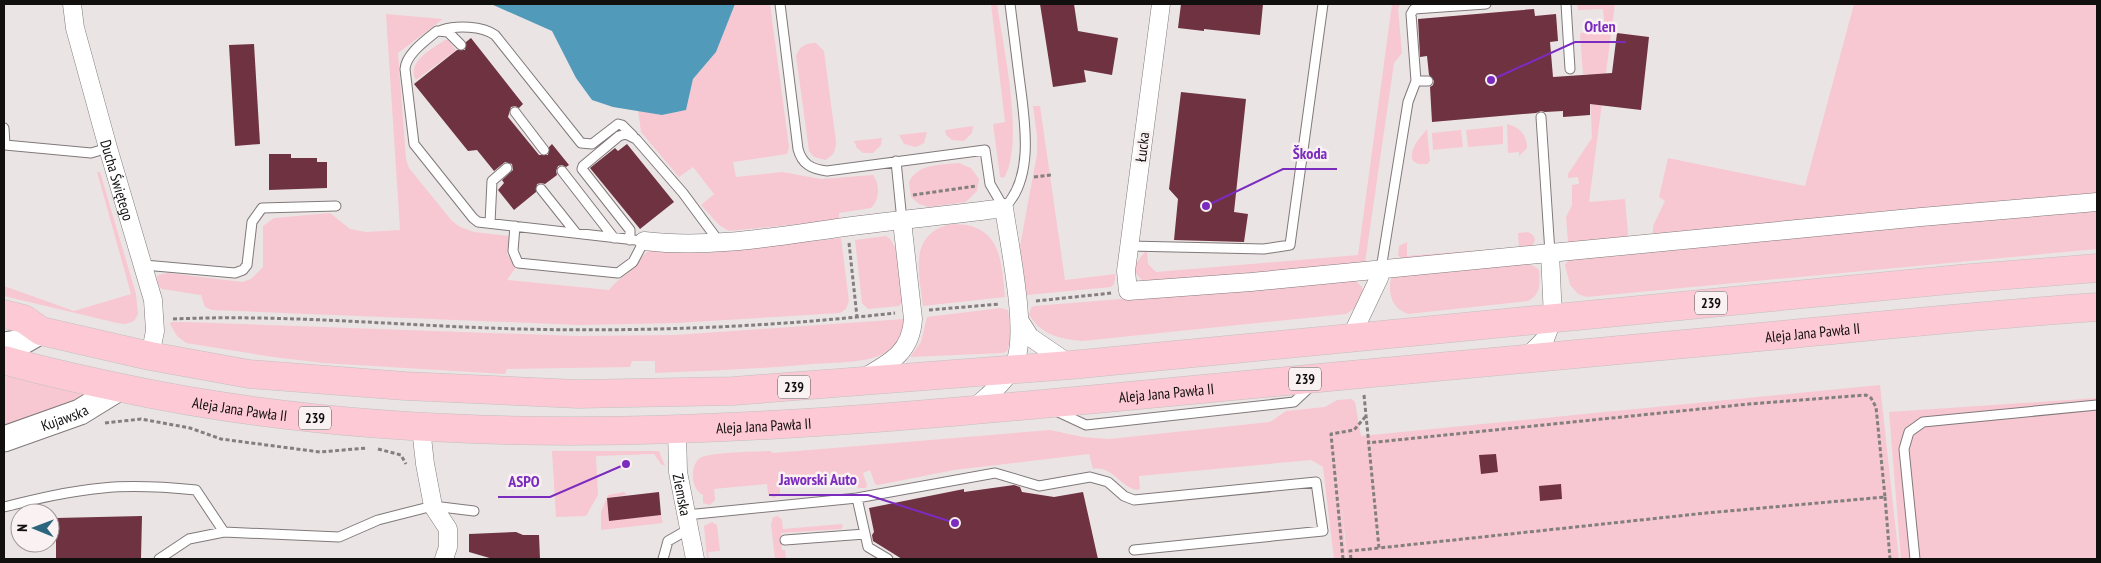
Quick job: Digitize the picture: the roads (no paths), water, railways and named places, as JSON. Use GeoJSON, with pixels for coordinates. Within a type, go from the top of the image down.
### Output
{"type":"FeatureCollection","features":[{"type":"Feature","properties":{"kind":"main road","name":"239"},"geometry":{"type":"LineString","coordinates":[[4,314],[24,319],[41,331],[150,356],[249,374],[281,378],[578,394],[733,390],[1012,370],[1959,279],[2097,268]]}},
{"type":"Feature","properties":{"kind":"main road","name":"Aleja Jana Pawła II"},"geometry":{"type":"LineString","coordinates":[[4,360],[119,388],[186,401],[289,416],[421,428],[512,432],[677,430],[970,412],[1322,377],[2097,307]]}},
{"type":"Feature","properties":{"kind":"main road"},"geometry":{"type":"LineString","coordinates":[[4,345],[22,342],[41,331]]}},
{"type":"Feature","properties":{"kind":"main road","name":"Kujawska"},"geometry":{"type":"LineString","coordinates":[[4,438],[80,412],[119,388]]}},
{"type":"Feature","properties":{"kind":"street","name":"Ducha Świętego"},"geometry":{"type":"LineString","coordinates":[[72,4],[75,28],[153,300],[155,331],[150,356]]}},
{"type":"Feature","properties":{"kind":"street","name":"Łucka"},"geometry":{"type":"LineString","coordinates":[[1161,4],[1126,271],[1128,291],[1251,282],[1381,269]]}},
{"type":"Feature","properties":{"kind":"street"},"geometry":{"type":"LineString","coordinates":[[1352,337],[1379,278],[1381,269],[2097,202]]}},
{"type":"Feature","properties":{"kind":"street"},"geometry":{"type":"LineString","coordinates":[[637,240],[679,245],[720,243],[1004,208],[1021,323],[1018,356],[1005,380],[970,412]]}},
{"type":"Feature","properties":{"kind":"street"},"geometry":{"type":"LineString","coordinates":[[855,382],[888,364],[901,353],[912,330],[912,311],[902,221]]}},
{"type":"Feature","properties":{"kind":"street"},"geometry":{"type":"LineString","coordinates":[[1526,358],[1545,339],[1554,318],[1550,253]]}},
{"type":"Feature","properties":{"kind":"street"},"geometry":{"type":"LineString","coordinates":[[1021,323],[1030,337],[1071,365]]}},
{"type":"Feature","properties":{"kind":"street"},"geometry":{"type":"LineString","coordinates":[[421,428],[425,464],[433,506],[448,529],[448,547],[444,559]]}},
{"type":"Feature","properties":{"kind":"street","name":"Ziemska"},"geometry":{"type":"LineString","coordinates":[[677,430],[678,472],[695,559]]}},
{"type":"Feature","properties":{"kind":"lane"},"geometry":{"type":"LineString","coordinates":[[780,4],[798,149],[803,161],[813,168],[827,170],[985,150],[990,184],[1004,208],[1011,201],[1017,187],[1024,162],[1026,139],[1010,4]]}},
{"type":"Feature","properties":{"kind":"lane"},"geometry":{"type":"LineString","coordinates":[[1129,246],[1264,249],[1290,245],[1323,4]]}},
{"type":"Feature","properties":{"kind":"lane"},"geometry":{"type":"LineString","coordinates":[[1381,269],[1408,102],[1416,81],[1411,14],[1414,9],[1486,4]]}},
{"type":"Feature","properties":{"kind":"lane"},"geometry":{"type":"LineString","coordinates":[[1566,4],[1570,69]]}},
{"type":"Feature","properties":{"kind":"lane"},"geometry":{"type":"LineString","coordinates":[[637,240],[478,222],[414,144],[405,69],[407,60],[432,35],[442,30],[456,27],[486,30],[496,35],[581,143],[592,144],[618,124],[622,125],[683,194],[720,243]]}},
{"type":"Feature","properties":{"kind":"lane"},"geometry":{"type":"LineString","coordinates":[[442,30],[450,33],[461,44]]}},
{"type":"Feature","properties":{"kind":"lane"},"geometry":{"type":"LineString","coordinates":[[1416,81],[1428,81]]}},
{"type":"Feature","properties":{"kind":"lane"},"geometry":{"type":"LineString","coordinates":[[515,112],[544,150]]}},
{"type":"Feature","properties":{"kind":"lane"},"geometry":{"type":"LineString","coordinates":[[1541,117],[1550,253]]}},
{"type":"Feature","properties":{"kind":"lane"},"geometry":{"type":"LineString","coordinates":[[4,128],[6,145],[91,153],[108,148]]}},
{"type":"Feature","properties":{"kind":"lane"},"geometry":{"type":"LineString","coordinates":[[515,226],[513,252],[518,263],[618,273],[633,262],[637,240],[583,173],[582,167],[619,136],[626,134],[633,136]]}},
{"type":"Feature","properties":{"kind":"lane"},"geometry":{"type":"LineString","coordinates":[[896,161],[902,221]]}},
{"type":"Feature","properties":{"kind":"lane"},"geometry":{"type":"LineString","coordinates":[[490,223],[492,181],[507,168]]}},
{"type":"Feature","properties":{"kind":"lane"},"geometry":{"type":"LineString","coordinates":[[562,171],[614,238]]}},
{"type":"Feature","properties":{"kind":"lane"},"geometry":{"type":"LineString","coordinates":[[542,189],[576,233]]}},
{"type":"Feature","properties":{"kind":"lane"},"geometry":{"type":"LineString","coordinates":[[144,265],[235,273],[243,270],[247,265],[252,222],[262,208],[336,206]]}},
{"type":"Feature","properties":{"kind":"lane"},"geometry":{"type":"LineString","coordinates":[[1915,559],[1904,449],[1909,432],[1923,422],[2097,405]]}},
{"type":"Feature","properties":{"kind":"lane"},"geometry":{"type":"LineString","coordinates":[[663,559],[668,541],[688,522],[857,498],[995,474],[1039,486],[1090,477],[1108,482],[1124,496],[1134,500],[1316,482],[1323,531],[1134,550]]}},
{"type":"Feature","properties":{"kind":"lane"},"geometry":{"type":"LineString","coordinates":[[4,507],[43,497],[103,488],[165,487],[196,490],[224,532]]}},
{"type":"Feature","properties":{"kind":"lane"},"geometry":{"type":"LineString","coordinates":[[857,498],[868,547],[888,559]]}},
{"type":"Feature","properties":{"kind":"lane"},"geometry":{"type":"LineString","coordinates":[[159,559],[188,539],[224,532],[339,536],[378,520],[433,506],[474,511]]}},
{"type":"Feature","properties":{"kind":"lane"},"geometry":{"type":"LineString","coordinates":[[785,540],[865,534]]}},
{"type":"Feature","properties":{"kind":"water"},"geometry":{"type":"Polygon","coordinates":[[[491,4],[735,4],[716,52],[693,79],[686,110],[662,115],[613,107],[592,100],[576,78],[552,31],[491,4]]]}},
{"type":"Feature","properties":{"kind":"place","name":"Orlen"},"geometry":{"type":"Point","coordinates":[1491,80]}},
{"type":"Feature","properties":{"kind":"place","name":"Škoda"},"geometry":{"type":"Point","coordinates":[1206,206]}},
{"type":"Feature","properties":{"kind":"place","name":"ASPO"},"geometry":{"type":"Point","coordinates":[626,464]}},
{"type":"Feature","properties":{"kind":"place","name":"Jaworski Auto"},"geometry":{"type":"Point","coordinates":[955,523]}}]}
